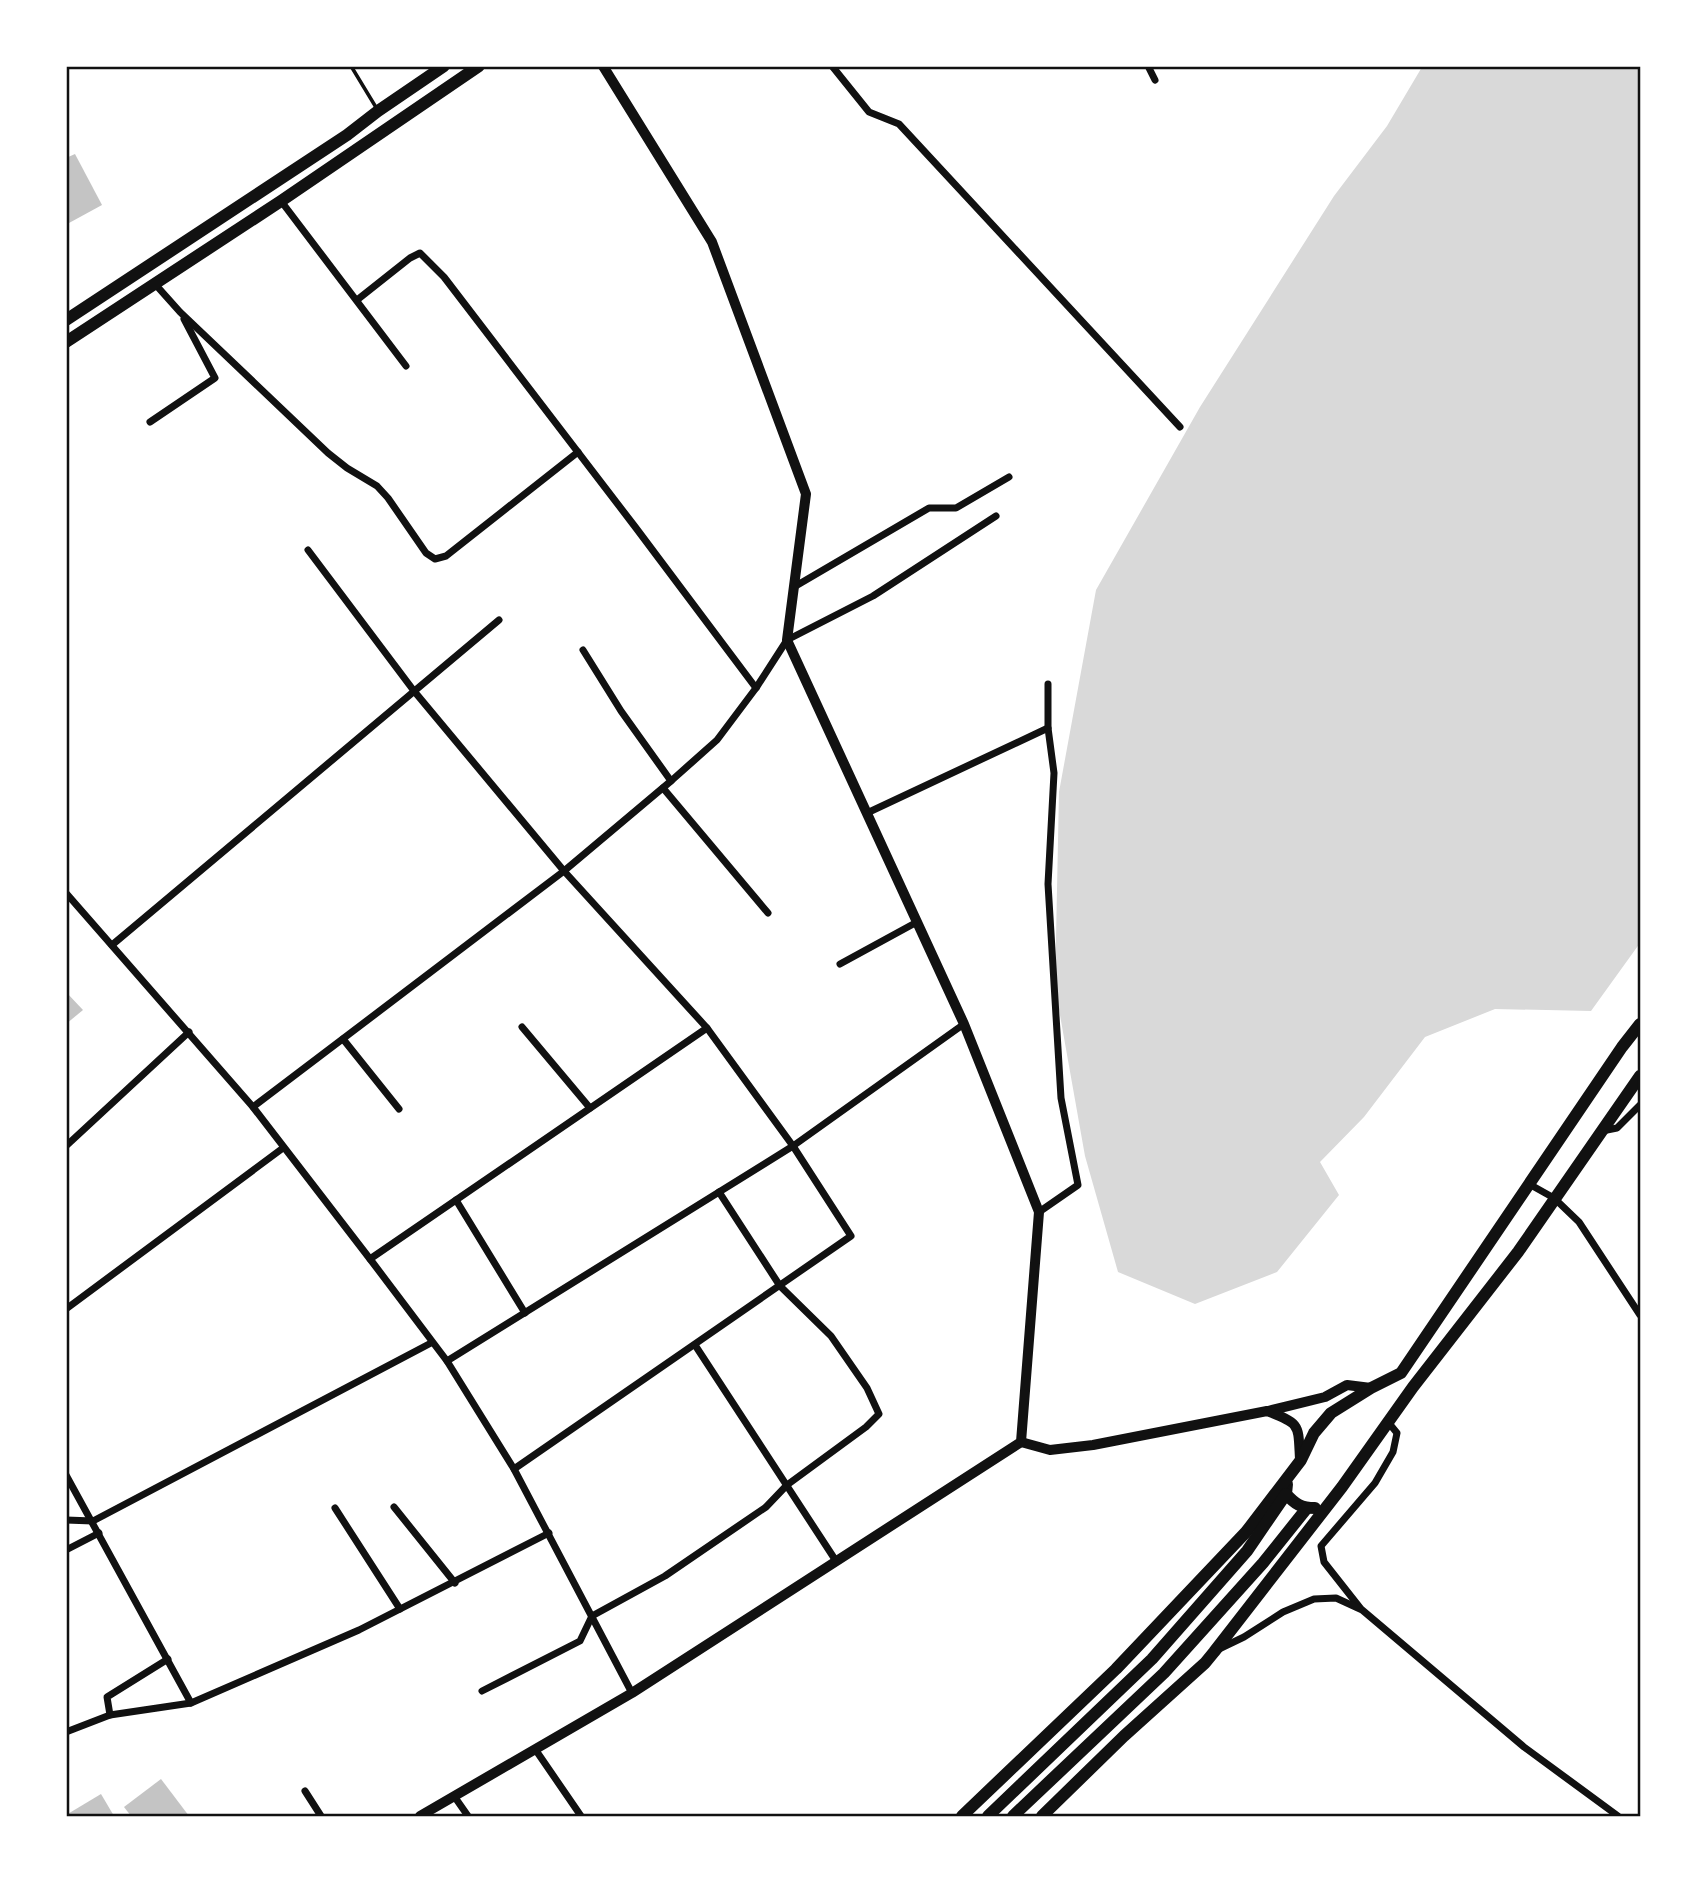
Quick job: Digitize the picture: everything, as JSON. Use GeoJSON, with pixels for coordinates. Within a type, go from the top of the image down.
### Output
{"type":"FeatureCollection","features":[{"type":"Feature","properties":{"kind":"main road"},"geometry":{"type":"LineString","coordinates":[[66,320],[347,135],[444,66]]}},
{"type":"Feature","properties":{"kind":"main road"},"geometry":{"type":"LineString","coordinates":[[66,342],[281,201],[478,66]]}},
{"type":"Feature","properties":{"kind":"main road"},"geometry":{"type":"LineString","coordinates":[[962,1816],[1116,1669],[1246,1532],[1300,1460],[1314,1433],[1331,1413],[1401,1373],[1640,1024]]}},
{"type":"Feature","properties":{"kind":"main road"},"geometry":{"type":"LineString","coordinates":[[1042,1816],[1214,1652],[1518,1252],[1640,1076]]}},
{"type":"Feature","properties":{"kind":"main road"},"geometry":{"type":"LineString","coordinates":[[1384,1382],[1398,1383],[1407,1396]]}},
{"type":"Feature","properties":{"kind":"main road"},"geometry":{"type":"LineString","coordinates":[[988,1816],[1152,1659],[1247,1551],[1286,1494],[1287,1477]]}},
{"type":"Feature","properties":{"kind":"main road"},"geometry":{"type":"LineString","coordinates":[[1286,1494],[1297,1505],[1307,1508],[1321,1508],[1331,1501]]}},
{"type":"Feature","properties":{"kind":"main road"},"geometry":{"type":"LineString","coordinates":[[1013,1816],[1164,1673],[1263,1563],[1307,1508]]}},
{"type":"Feature","properties":{"kind":"street"},"geometry":{"type":"LineString","coordinates":[[253,1107],[564,871],[718,740],[787,640],[806,494],[712,242],[603,66]]}},
{"type":"Feature","properties":{"kind":"street"},"geometry":{"type":"LineString","coordinates":[[831,66],[869,113],[899,124],[1180,427]]}},
{"type":"Feature","properties":{"kind":"street"},"geometry":{"type":"LineString","coordinates":[[1148,66],[1155,80]]}},
{"type":"Feature","properties":{"kind":"street"},"geometry":{"type":"LineString","coordinates":[[281,201],[406,366]]}},
{"type":"Feature","properties":{"kind":"street"},"geometry":{"type":"LineString","coordinates":[[357,300],[420,253],[444,277],[756,688]]}},
{"type":"Feature","properties":{"kind":"street"},"geometry":{"type":"LineString","coordinates":[[155,284],[180,312],[328,453],[377,486],[426,553],[435,559],[446,556],[578,452]]}},
{"type":"Feature","properties":{"kind":"street"},"geometry":{"type":"LineString","coordinates":[[150,422],[215,378],[180,312]]}},
{"type":"Feature","properties":{"kind":"street"},"geometry":{"type":"LineString","coordinates":[[794,587],[929,508],[956,509],[1010,477]]}},
{"type":"Feature","properties":{"kind":"street"},"geometry":{"type":"LineString","coordinates":[[787,640],[873,596],[996,516]]}},
{"type":"Feature","properties":{"kind":"street"},"geometry":{"type":"LineString","coordinates":[[308,550],[414,691],[564,871],[707,1028],[793,1146],[851,1236],[514,1469]]}},
{"type":"Feature","properties":{"kind":"street"},"geometry":{"type":"LineString","coordinates":[[112,945],[499,620]]}},
{"type":"Feature","properties":{"kind":"street"},"geometry":{"type":"LineString","coordinates":[[787,640],[964,1024],[1039,1212],[1021,1441]]}},
{"type":"Feature","properties":{"kind":"street"},"geometry":{"type":"LineString","coordinates":[[583,650],[621,711],[671,781]]}},
{"type":"Feature","properties":{"kind":"street"},"geometry":{"type":"LineString","coordinates":[[1039,1212],[1078,1185],[1060,1085],[1048,884],[1054,774],[1048,728],[1048,684]]}},
{"type":"Feature","properties":{"kind":"street"},"geometry":{"type":"LineString","coordinates":[[867,813],[1048,728]]}},
{"type":"Feature","properties":{"kind":"street"},"geometry":{"type":"LineString","coordinates":[[663,788],[768,913]]}},
{"type":"Feature","properties":{"kind":"street"},"geometry":{"type":"LineString","coordinates":[[66,893],[253,1107],[447,1361],[514,1469],[632,1693]]}},
{"type":"Feature","properties":{"kind":"street"},"geometry":{"type":"LineString","coordinates":[[840,964],[917,922]]}},
{"type":"Feature","properties":{"kind":"street"},"geometry":{"type":"LineString","coordinates":[[447,1361],[793,1146],[964,1024]]}},
{"type":"Feature","properties":{"kind":"street"},"geometry":{"type":"LineString","coordinates":[[522,1027],[590,1108]]}},
{"type":"Feature","properties":{"kind":"street"},"geometry":{"type":"LineString","coordinates":[[370,1259],[707,1028]]}},
{"type":"Feature","properties":{"kind":"street"},"geometry":{"type":"LineString","coordinates":[[66,1146],[189,1032]]}},
{"type":"Feature","properties":{"kind":"street"},"geometry":{"type":"LineString","coordinates":[[343,1039],[399,1109]]}},
{"type":"Feature","properties":{"kind":"street"},"geometry":{"type":"LineString","coordinates":[[1601,1131],[1617,1128],[1639,1108]]}},
{"type":"Feature","properties":{"kind":"street"},"geometry":{"type":"LineString","coordinates":[[66,1309],[284,1148]]}},
{"type":"Feature","properties":{"kind":"street"},"geometry":{"type":"LineString","coordinates":[[1529,1184],[1554,1198],[1578,1222],[1640,1315]]}},
{"type":"Feature","properties":{"kind":"street"},"geometry":{"type":"LineString","coordinates":[[482,1691],[580,1641],[592,1616],[665,1576],[766,1507],[787,1485],[848,1441],[878,1414],[867,1388],[831,1336],[780,1286],[719,1192]]}},
{"type":"Feature","properties":{"kind":"street"},"geometry":{"type":"LineString","coordinates":[[456,1200],[525,1313]]}},
{"type":"Feature","properties":{"kind":"street"},"geometry":{"type":"LineString","coordinates":[[66,1520],[93,1521],[431,1342]]}},
{"type":"Feature","properties":{"kind":"street"},"geometry":{"type":"LineString","coordinates":[[695,1345],[836,1561]]}},
{"type":"Feature","properties":{"kind":"street"},"geometry":{"type":"LineString","coordinates":[[1021,1441],[1050,1450],[1083,1446],[1267,1411],[1325,1397],[1347,1385],[1371,1388]]}},
{"type":"Feature","properties":{"kind":"street"},"geometry":{"type":"LineString","coordinates":[[1267,1411],[1290,1419],[1298,1430],[1300,1460]]}},
{"type":"Feature","properties":{"kind":"street"},"geometry":{"type":"LineString","coordinates":[[1388,1422],[1396,1433],[1393,1452],[1375,1483],[1321,1546],[1324,1562],[1361,1609],[1524,1747],[1618,1816]]}},
{"type":"Feature","properties":{"kind":"street"},"geometry":{"type":"LineString","coordinates":[[420,1816],[632,1693],[1021,1441]]}},
{"type":"Feature","properties":{"kind":"street"},"geometry":{"type":"LineString","coordinates":[[66,1475],[191,1703]]}},
{"type":"Feature","properties":{"kind":"street"},"geometry":{"type":"LineString","coordinates":[[335,1507],[400,1609]]}},
{"type":"Feature","properties":{"kind":"street"},"geometry":{"type":"LineString","coordinates":[[394,1507],[455,1582]]}},
{"type":"Feature","properties":{"kind":"street"},"geometry":{"type":"LineString","coordinates":[[66,1550],[99,1533]]}},
{"type":"Feature","properties":{"kind":"street"},"geometry":{"type":"LineString","coordinates":[[66,1732],[110,1715],[191,1703],[359,1630],[548,1533]]}},
{"type":"Feature","properties":{"kind":"street"},"geometry":{"type":"LineString","coordinates":[[1214,1652],[1283,1612],[1314,1599],[1336,1598],[1361,1609]]}},
{"type":"Feature","properties":{"kind":"street"},"geometry":{"type":"LineString","coordinates":[[110,1715],[107,1697],[168,1659]]}},
{"type":"Feature","properties":{"kind":"street"},"geometry":{"type":"LineString","coordinates":[[535,1749],[581,1816]]}},
{"type":"Feature","properties":{"kind":"street"},"geometry":{"type":"LineString","coordinates":[[305,1791],[321,1816]]}},
{"type":"Feature","properties":{"kind":"street"},"geometry":{"type":"LineString","coordinates":[[454,1796],[468,1816]]}},
{"type":"Feature","properties":{"kind":"lane"},"geometry":{"type":"LineString","coordinates":[[351,66],[378,111]]}},
{"type":"Feature","properties":{"kind":"shaded area"},"geometry":{"type":"Polygon","coordinates":[[[1422,67],[1640,67],[1640,943],[1591,1011],[1495,1009],[1425,1037],[1364,1117],[1320,1162],[1339,1195],[1277,1272],[1195,1304],[1118,1272],[1085,1156],[1055,987],[1059,792],[1096,590],[1200,407],[1334,196],[1387,126],[1422,67]]]}},
{"type":"Feature","properties":{"kind":"building"},"geometry":{"type":"Polygon","coordinates":[[[75,154],[102,205],[69,223],[66,218],[66,158],[75,154]]]}},
{"type":"Feature","properties":{"kind":"building"},"geometry":{"type":"Polygon","coordinates":[[[66,992],[83,1010],[66,1024],[66,992]]]}},
{"type":"Feature","properties":{"kind":"building"},"geometry":{"type":"Polygon","coordinates":[[[161,1779],[189,1816],[131,1816],[124,1807],[161,1779]]]}},
{"type":"Feature","properties":{"kind":"building"},"geometry":{"type":"Polygon","coordinates":[[[101,1794],[114,1816],[66,1816],[66,1815],[101,1794]]]}}]}
